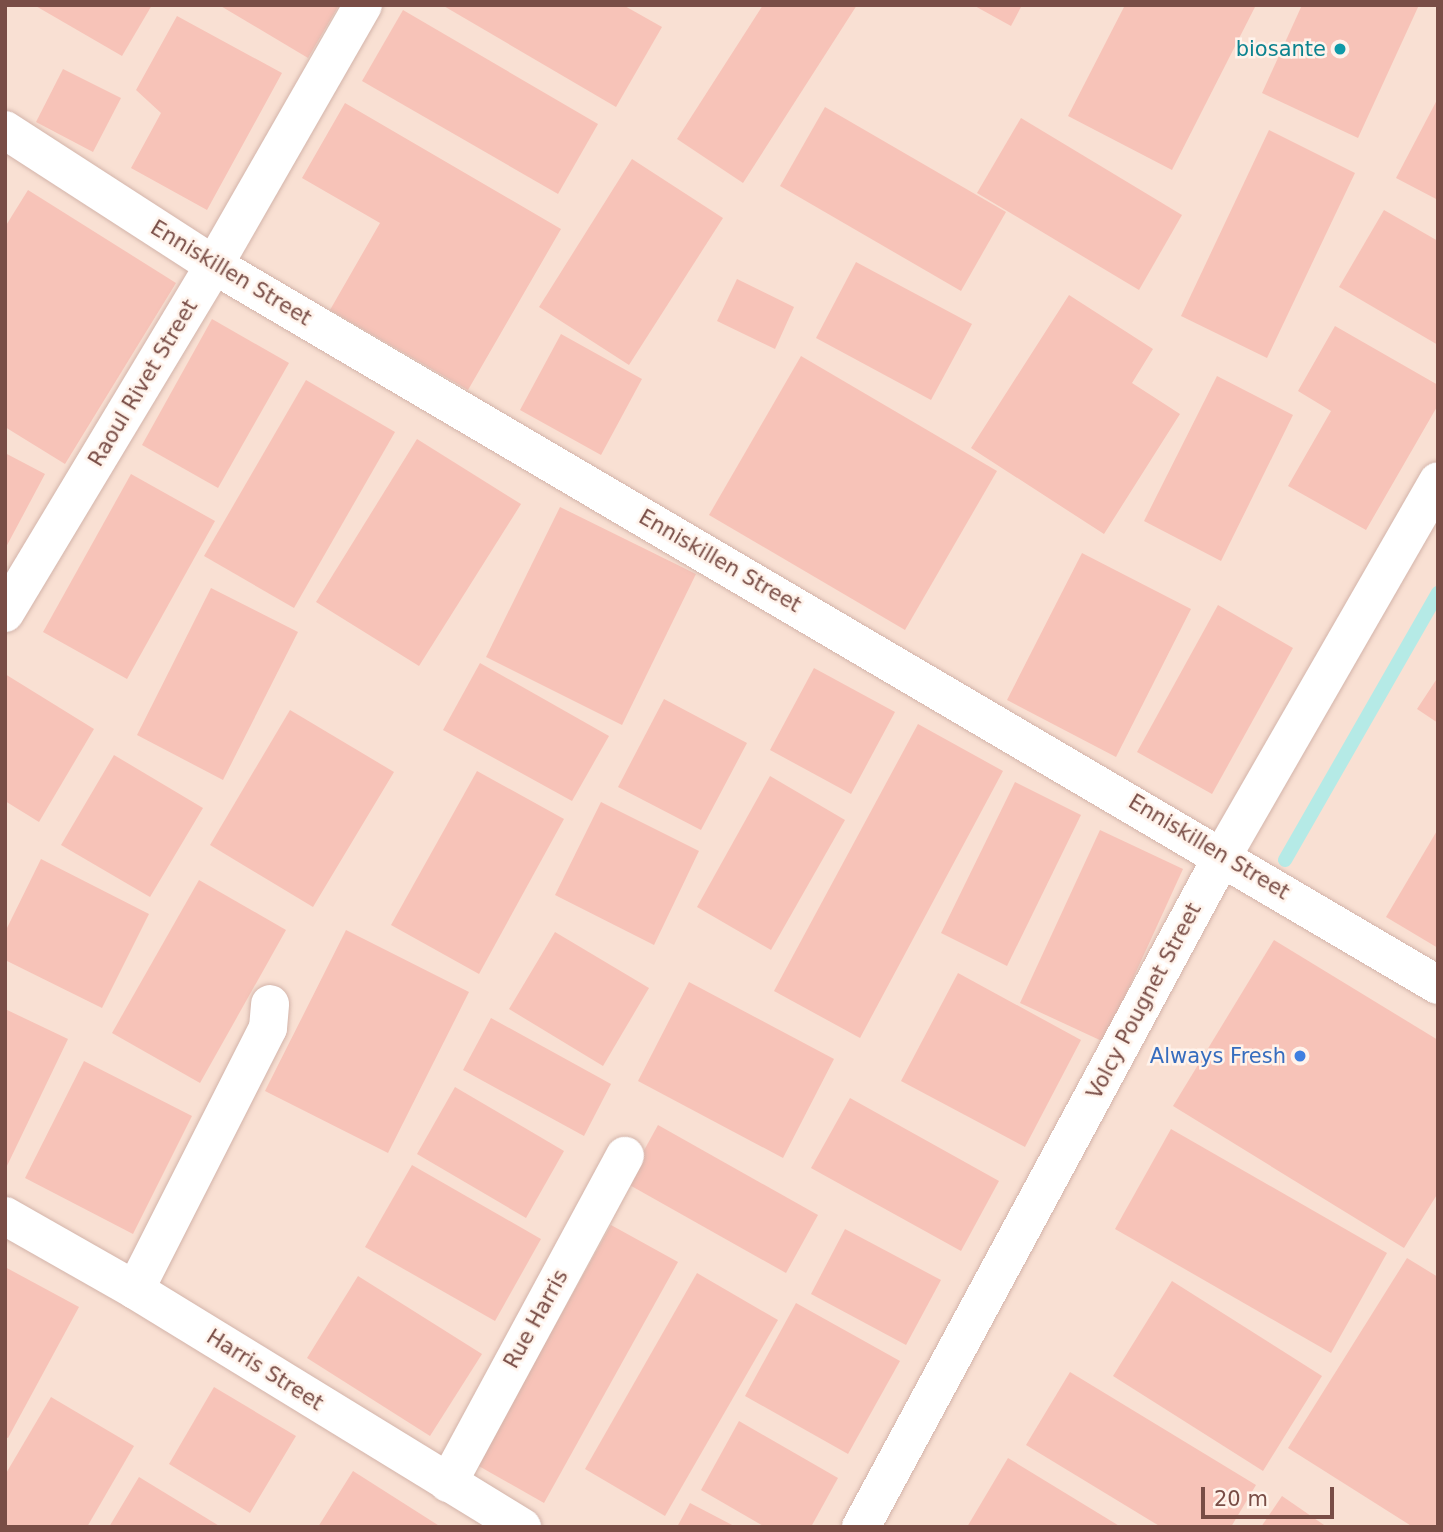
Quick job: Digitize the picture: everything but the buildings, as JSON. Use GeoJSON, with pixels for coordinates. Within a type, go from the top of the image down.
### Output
{"type":"FeatureCollection","features":[{"type":"Feature","properties":{"kind":"street","name":"Raoul Rivet Street"},"geometry":{"type":"LineString","coordinates":[[5,613],[208,274],[363,5]]}},
{"type":"Feature","properties":{"kind":"street","name":"Enniskillen Street"},"geometry":{"type":"LineString","coordinates":[[5,130],[208,274],[1223,855],[1438,985]]}},
{"type":"Feature","properties":{"kind":"street","name":"Volcy Pougnet Street"},"geometry":{"type":"LineString","coordinates":[[860,1527],[1223,855],[1438,481]]}},
{"type":"Feature","properties":{"kind":"street"},"geometry":{"type":"LineString","coordinates":[[135,1290],[268,1028],[270,1004]]}},
{"type":"Feature","properties":{"kind":"street","name":"Rue Harris"},"geometry":{"type":"LineString","coordinates":[[448,1483],[625,1156]]}},
{"type":"Feature","properties":{"kind":"street","name":"Harris Street"},"geometry":{"type":"LineString","coordinates":[[5,1216],[135,1290],[522,1527]]}},
{"type":"Feature","properties":{"kind":"shaded area"},"geometry":{"type":"Polygon","coordinates":[[[5,5],[1438,5],[1438,1527],[5,1527],[5,5]]]}},
{"type":"Feature","properties":{"kind":"waterway"},"geometry":{"type":"LineString","coordinates":[[1285,860],[1438,593]]}},
{"type":"Feature","properties":{"kind":"place","name":"biosante"},"geometry":{"type":"Point","coordinates":[1340,49]}},
{"type":"Feature","properties":{"kind":"place","name":"Always Fresh"},"geometry":{"type":"Point","coordinates":[1300,1056]}}]}
